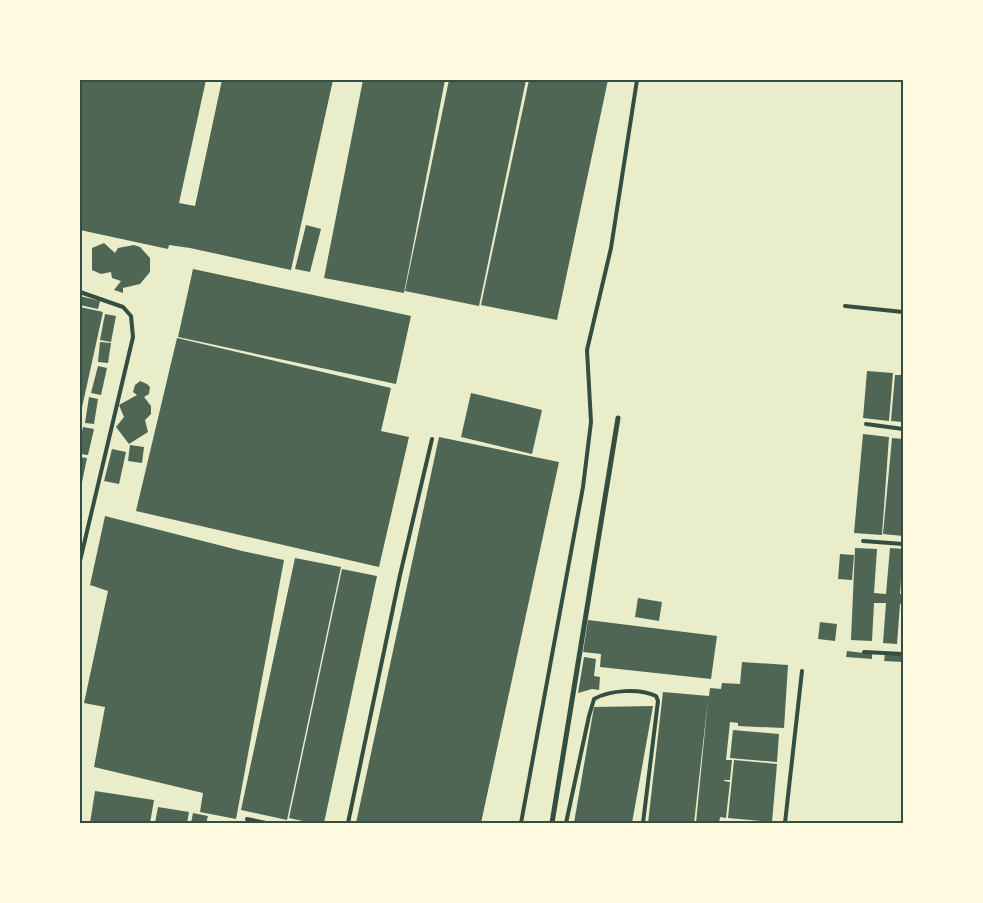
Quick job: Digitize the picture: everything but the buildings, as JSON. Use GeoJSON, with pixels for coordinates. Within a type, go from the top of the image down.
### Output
{"type":"FeatureCollection","features":[{"type":"Feature","properties":{"kind":"street"},"geometry":{"type":"LineString","coordinates":[[552,823],[618,418]]}},
{"type":"Feature","properties":{"kind":"lane"},"geometry":{"type":"LineString","coordinates":[[520,823],[583,487],[591,422],[587,350],[611,248],[637,80]]}},
{"type":"Feature","properties":{"kind":"lane"},"geometry":{"type":"LineString","coordinates":[[80,292],[123,307],[131,316],[133,337],[80,561]]}},
{"type":"Feature","properties":{"kind":"lane"},"geometry":{"type":"LineString","coordinates":[[845,306],[903,312]]}},
{"type":"Feature","properties":{"kind":"lane"},"geometry":{"type":"LineString","coordinates":[[866,424],[903,429]]}},
{"type":"Feature","properties":{"kind":"lane"},"geometry":{"type":"LineString","coordinates":[[348,823],[400,575],[432,438]]}},
{"type":"Feature","properties":{"kind":"lane"},"geometry":{"type":"LineString","coordinates":[[863,541],[903,544]]}},
{"type":"Feature","properties":{"kind":"lane"},"geometry":{"type":"LineString","coordinates":[[864,652],[903,654]]}},
{"type":"Feature","properties":{"kind":"lane"},"geometry":{"type":"LineString","coordinates":[[785,823],[802,671]]}},
{"type":"Feature","properties":{"kind":"lane"},"geometry":{"type":"LineString","coordinates":[[566,823],[594,699],[615,691],[649,693],[656,696],[658,702],[643,823]]}},
{"type":"Feature","properties":{"kind":"lane"},"geometry":{"type":"LineString","coordinates":[[248,819],[266,823]]}}]}
